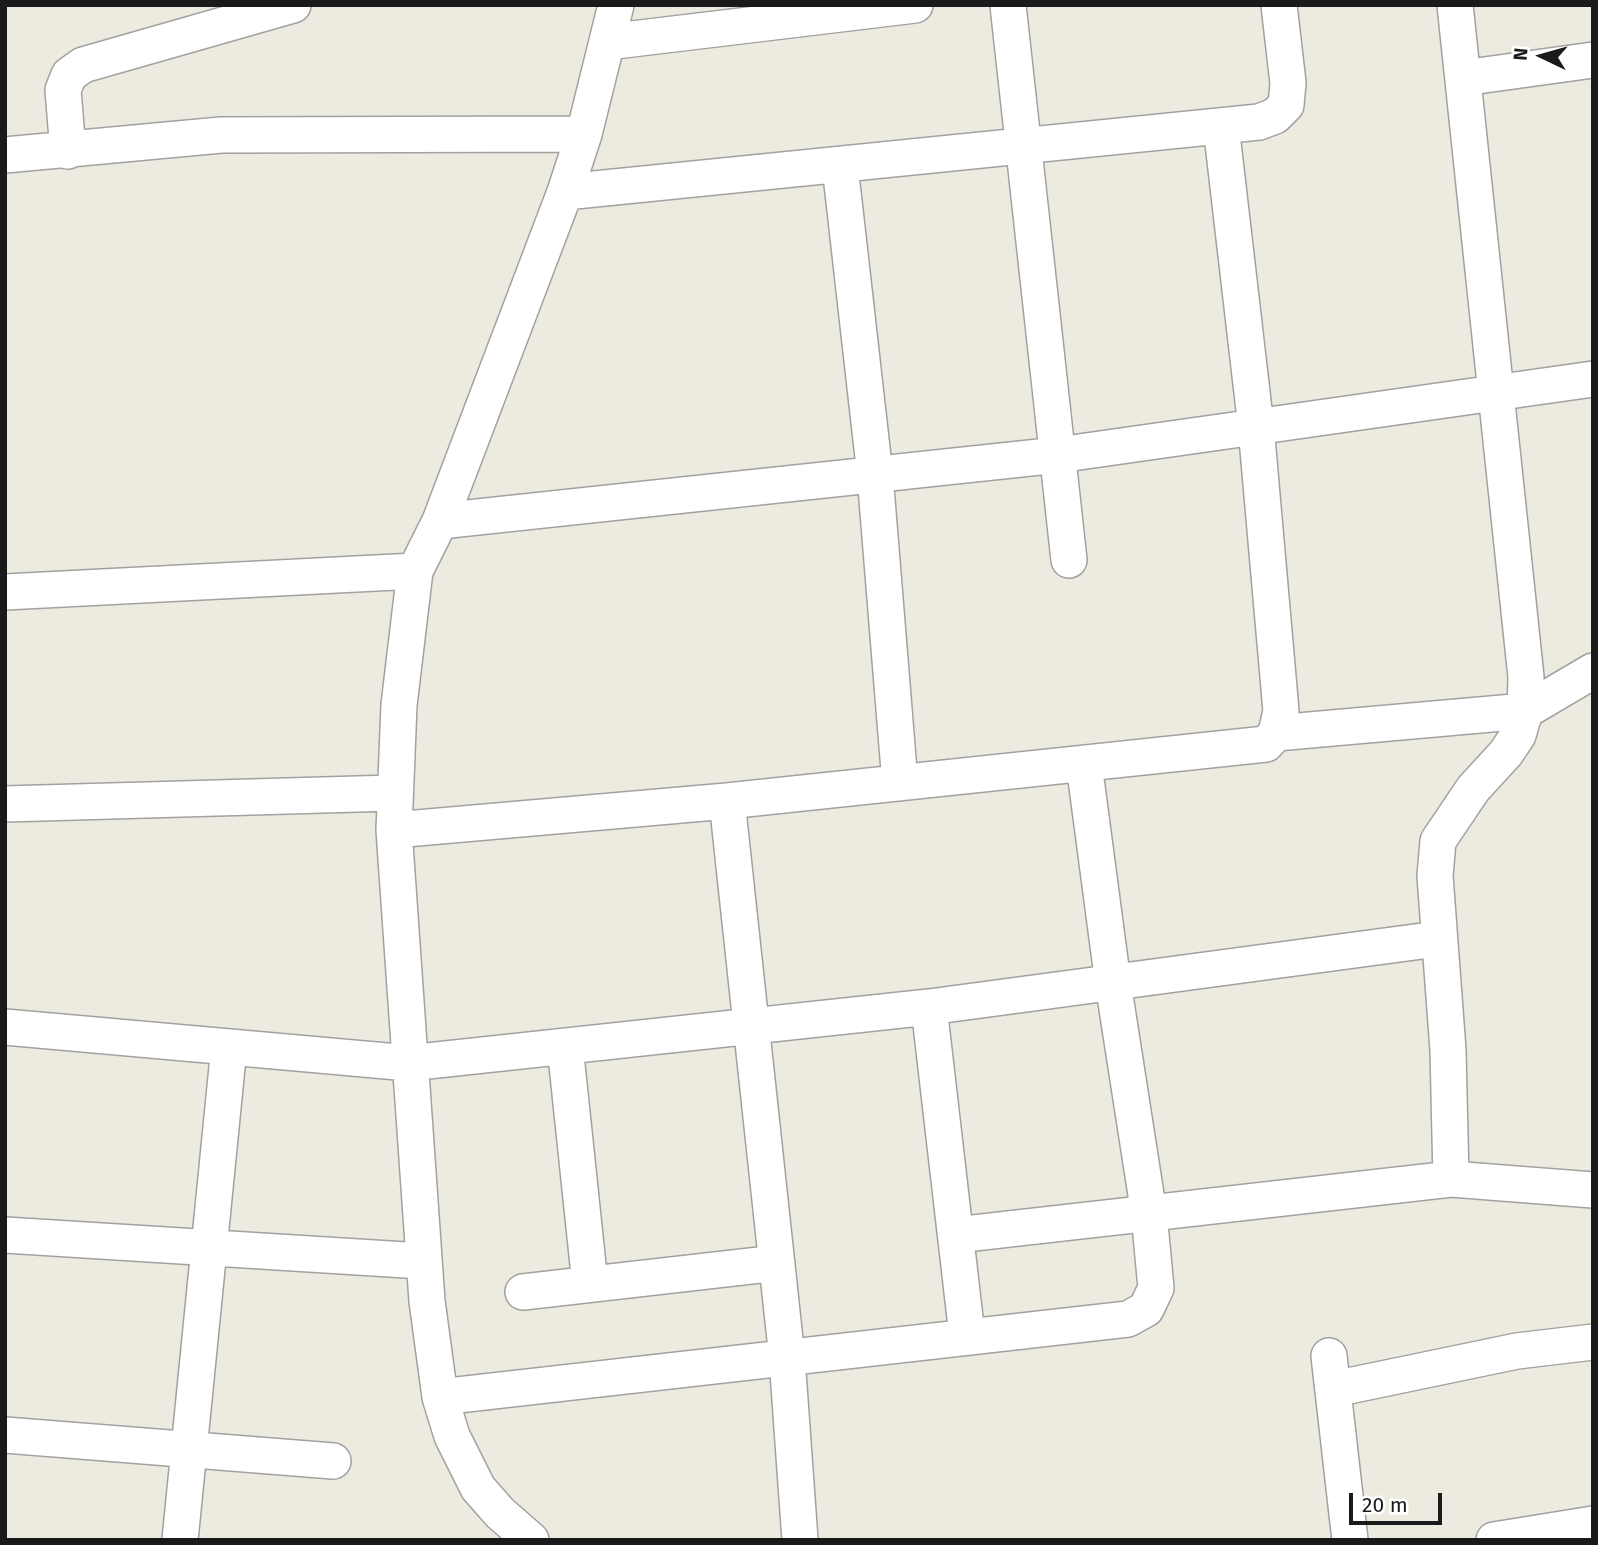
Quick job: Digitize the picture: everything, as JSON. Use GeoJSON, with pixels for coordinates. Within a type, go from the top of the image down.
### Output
{"type":"FeatureCollection","features":[{"type":"Feature","properties":{"kind":"street"},"geometry":{"type":"LineString","coordinates":[[68,151],[62,90],[69,75],[83,65],[293,5]]}},
{"type":"Feature","properties":{"kind":"street"},"geometry":{"type":"LineString","coordinates":[[531,1540],[500,1513],[478,1488],[452,1436],[440,1397],[422,1261],[394,830],[394,793],[399,705],[415,571],[440,522],[565,192],[584,134],[616,5]]}},
{"type":"Feature","properties":{"kind":"street"},"geometry":{"type":"LineString","coordinates":[[607,42],[915,5]]}},
{"type":"Feature","properties":{"kind":"street"},"geometry":{"type":"LineString","coordinates":[[1008,5],[1021,148],[1069,560]]}},
{"type":"Feature","properties":{"kind":"street"},"geometry":{"type":"LineString","coordinates":[[565,192],[1259,122],[1275,116],[1286,105],[1288,83],[1279,5]]}},
{"type":"Feature","properties":{"kind":"street"},"geometry":{"type":"LineString","coordinates":[[1455,5],[1525,652],[1525,711],[1518,735],[1506,753],[1473,789],[1438,841],[1435,876],[1437,939],[1464,1180]]}},
{"type":"Feature","properties":{"kind":"street"},"geometry":{"type":"LineString","coordinates":[[1463,78],[1593,60]]}},
{"type":"Feature","properties":{"kind":"street"},"geometry":{"type":"LineString","coordinates":[[394,830],[727,801],[1266,744],[1276,733],[1281,711],[1255,427],[1221,126]]}},
{"type":"Feature","properties":{"kind":"street"},"geometry":{"type":"LineString","coordinates":[[5,155],[221,135],[584,134]]}},
{"type":"Feature","properties":{"kind":"street"},"geometry":{"type":"LineString","coordinates":[[840,166],[875,475],[900,783]]}},
{"type":"Feature","properties":{"kind":"street"},"geometry":{"type":"LineString","coordinates":[[440,522],[1058,455],[1593,379]]}},
{"type":"Feature","properties":{"kind":"street"},"geometry":{"type":"LineString","coordinates":[[5,592],[415,571]]}},
{"type":"Feature","properties":{"kind":"street"},"geometry":{"type":"LineString","coordinates":[[1276,733],[1525,711],[1593,671]]}},
{"type":"Feature","properties":{"kind":"street"},"geometry":{"type":"LineString","coordinates":[[440,1397],[967,1335],[1128,1319],[1146,1309],[1156,1288],[1149,1214],[1113,983],[1084,764]]}},
{"type":"Feature","properties":{"kind":"street"},"geometry":{"type":"LineString","coordinates":[[5,804],[394,793]]}},
{"type":"Feature","properties":{"kind":"street"},"geometry":{"type":"LineString","coordinates":[[727,801],[787,1358],[800,1540]]}},
{"type":"Feature","properties":{"kind":"street"},"geometry":{"type":"LineString","coordinates":[[5,1027],[409,1063],[929,1007],[1437,939]]}},
{"type":"Feature","properties":{"kind":"street"},"geometry":{"type":"LineString","coordinates":[[929,1007],[967,1335]]}},
{"type":"Feature","properties":{"kind":"street"},"geometry":{"type":"LineString","coordinates":[[565,1046],[590,1284]]}},
{"type":"Feature","properties":{"kind":"street"},"geometry":{"type":"LineString","coordinates":[[180,1540],[229,1047]]}},
{"type":"Feature","properties":{"kind":"street"},"geometry":{"type":"LineString","coordinates":[[956,1235],[1464,1180],[1586,1190]]}},
{"type":"Feature","properties":{"kind":"street"},"geometry":{"type":"LineString","coordinates":[[5,1235],[422,1261]]}},
{"type":"Feature","properties":{"kind":"street"},"geometry":{"type":"LineString","coordinates":[[523,1292],[777,1264]]}},
{"type":"Feature","properties":{"kind":"street"},"geometry":{"type":"LineString","coordinates":[[1350,1540],[1332,1372],[1593,1342]]}},
{"type":"Feature","properties":{"kind":"street"},"geometry":{"type":"LineString","coordinates":[[5,1435],[332,1461]]}},
{"type":"Feature","properties":{"kind":"street"},"geometry":{"type":"LineString","coordinates":[[1494,1540],[1593,1524]]}}]}
